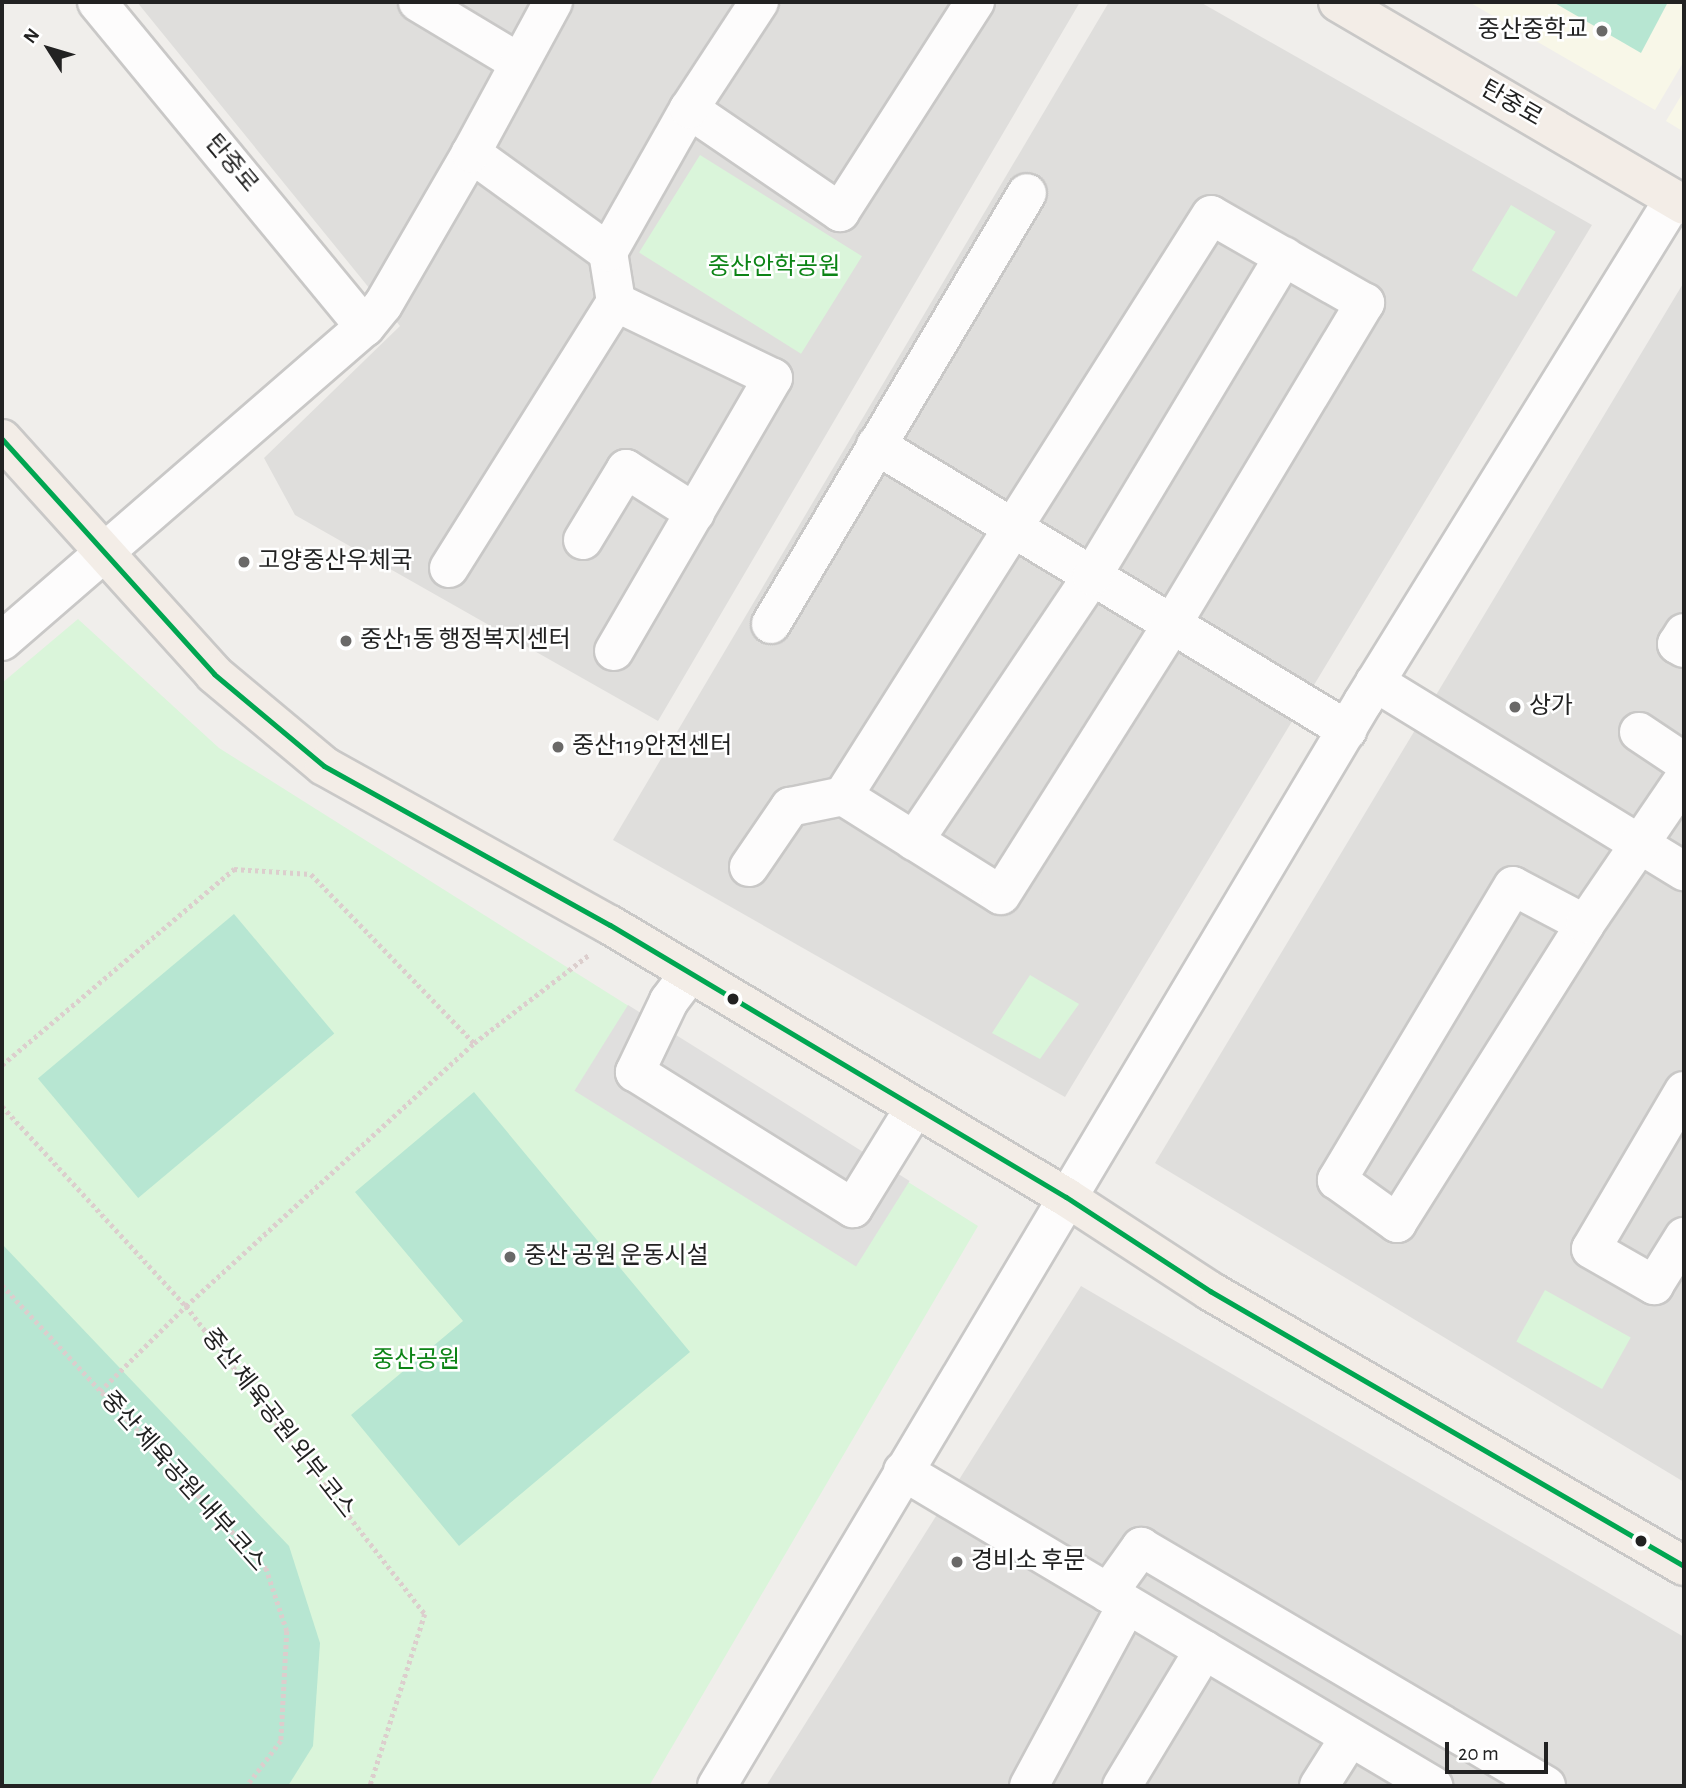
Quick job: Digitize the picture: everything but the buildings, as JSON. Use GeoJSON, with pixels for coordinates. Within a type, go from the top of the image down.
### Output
{"type":"FeatureCollection","features":[{"type":"Feature","properties":{"kind":"main road","name":"탄중로"},"geometry":{"type":"LineString","coordinates":[[1338,2],[1679,202]]}},
{"type":"Feature","properties":{"kind":"main road"},"geometry":{"type":"LineString","coordinates":[[2,439],[214,674],[324,766],[690,973],[914,1109],[1066,1197],[1210,1291],[1684,1566]]}},
{"type":"Feature","properties":{"kind":"street","name":"탄중로"},"geometry":{"type":"LineString","coordinates":[[97,2],[365,327]]}},
{"type":"Feature","properties":{"kind":"street"},"geometry":{"type":"LineString","coordinates":[[418,2],[518,62]]}},
{"type":"Feature","properties":{"kind":"street"},"geometry":{"type":"LineString","coordinates":[[2,641],[365,327],[383,305],[471,153],[518,62],[553,2]]}},
{"type":"Feature","properties":{"kind":"street"},"geometry":{"type":"LineString","coordinates":[[449,568],[616,302],[608,252],[689,109],[759,2]]}},
{"type":"Feature","properties":{"kind":"street"},"geometry":{"type":"LineString","coordinates":[[689,109],[840,212],[975,2]]}},
{"type":"Feature","properties":{"kind":"street"},"geometry":{"type":"LineString","coordinates":[[471,153],[608,252]]}},
{"type":"Feature","properties":{"kind":"street"},"geometry":{"type":"LineString","coordinates":[[771,624],[1027,193]]}},
{"type":"Feature","properties":{"kind":"street"},"geometry":{"type":"LineString","coordinates":[[717,1786],[1375,682],[1679,202]]}},
{"type":"Feature","properties":{"kind":"street"},"geometry":{"type":"LineString","coordinates":[[748,867],[790,807],[843,796],[1001,895],[1172,624],[1365,303],[1211,215],[843,796]]}},
{"type":"Feature","properties":{"kind":"street"},"geometry":{"type":"LineString","coordinates":[[914,841],[1092,576],[1284,256]]}},
{"type":"Feature","properties":{"kind":"street"},"geometry":{"type":"LineString","coordinates":[[614,651],[773,378],[616,302]]}},
{"type":"Feature","properties":{"kind":"street"},"geometry":{"type":"LineString","coordinates":[[876,445],[1347,730]]}},
{"type":"Feature","properties":{"kind":"street"},"geometry":{"type":"LineString","coordinates":[[583,540],[626,469],[695,513]]}},
{"type":"Feature","properties":{"kind":"street"},"geometry":{"type":"LineString","coordinates":[[1684,633],[1677,644],[1684,649]]}},
{"type":"Feature","properties":{"kind":"street"},"geometry":{"type":"LineString","coordinates":[[1375,682],[1684,871]]}},
{"type":"Feature","properties":{"kind":"street"},"geometry":{"type":"LineString","coordinates":[[1639,732],[1684,762]]}},
{"type":"Feature","properties":{"kind":"street"},"geometry":{"type":"LineString","coordinates":[[1585,924],[1513,886],[1337,1180],[1397,1223],[1585,924],[1643,844],[1684,779]]}},
{"type":"Feature","properties":{"kind":"street"},"geometry":{"type":"LineString","coordinates":[[690,973],[669,1001],[635,1072],[853,1208],[914,1109]]}},
{"type":"Feature","properties":{"kind":"street"},"geometry":{"type":"LineString","coordinates":[[1684,1091],[1591,1249],[1654,1285],[1684,1237]]}},
{"type":"Feature","properties":{"kind":"street"},"geometry":{"type":"LineString","coordinates":[[903,1471],[1428,1785]]}},
{"type":"Feature","properties":{"kind":"street"},"geometry":{"type":"LineString","coordinates":[[1029,1786],[1141,1547],[1546,1786]]}},
{"type":"Feature","properties":{"kind":"street"},"geometry":{"type":"LineString","coordinates":[[1122,1786],[1204,1650]]}},
{"type":"Feature","properties":{"kind":"street"},"geometry":{"type":"LineString","coordinates":[[1319,1786],[1350,1737]]}},
{"type":"Feature","properties":{"kind":"path"},"geometry":{"type":"LineString","coordinates":[[2,1065],[234,869],[311,874],[474,1043]]}},
{"type":"Feature","properties":{"kind":"path"},"geometry":{"type":"LineString","coordinates":[[100,1391],[186,1306],[474,1043],[591,954]]}},
{"type":"Feature","properties":{"kind":"path","name":"중산 체육공원 외부 코스"},"geometry":{"type":"LineString","coordinates":[[2,1106],[186,1306],[425,1614],[370,1786]]}},
{"type":"Feature","properties":{"kind":"path","name":"중산 체육공원 내부 코스"},"geometry":{"type":"LineString","coordinates":[[2,1285],[266,1568],[287,1631],[281,1741],[248,1785]]}},
{"type":"Feature","properties":{"kind":"shaded area"},"geometry":{"type":"Polygon","coordinates":[[[137,2],[1080,2],[658,721],[295,515],[264,458],[400,326],[137,2]]]}},
{"type":"Feature","properties":{"kind":"shaded area"},"geometry":{"type":"Polygon","coordinates":[[[1109,2],[1200,2],[1592,225],[1065,1097],[613,840],[1109,2]]]}},
{"type":"Feature","properties":{"kind":"shaded area","name":"중산중학교"},"geometry":{"type":"Polygon","coordinates":[[[1469,2],[1684,2],[1684,61],[1655,110],[1469,2]]]}},
{"type":"Feature","properties":{"kind":"shaded area"},"geometry":{"type":"Polygon","coordinates":[[[1684,91],[1684,132],[1666,121],[1684,91]]]}},
{"type":"Feature","properties":{"kind":"shaded area"},"geometry":{"type":"Polygon","coordinates":[[[1684,282],[1684,1482],[1155,1163],[1684,282]]]}},
{"type":"Feature","properties":{"kind":"shaded area"},"geometry":{"type":"Polygon","coordinates":[[[628,1005],[910,1181],[856,1267],[574,1091],[628,1005]]]}},
{"type":"Feature","properties":{"kind":"shaded area"},"geometry":{"type":"Polygon","coordinates":[[[1081,1286],[1684,1637],[1684,1786],[766,1786],[1081,1286]]]}},
{"type":"Feature","properties":{"kind":"green space"},"geometry":{"type":"Polygon","coordinates":[[[1553,2],[1668,2],[1641,53],[1553,2]]]}},
{"type":"Feature","properties":{"kind":"green space","name":"중산안학공원"},"geometry":{"type":"Polygon","coordinates":[[[700,155],[862,256],[801,354],[639,253],[700,155]]]}},
{"type":"Feature","properties":{"kind":"green space"},"geometry":{"type":"Polygon","coordinates":[[[1511,205],[1556,232],[1516,297],[1472,270],[1511,205]]]}},
{"type":"Feature","properties":{"kind":"green space","name":"중산공원"},"geometry":{"type":"Polygon","coordinates":[[[78,619],[219,748],[978,1226],[649,1786],[2,1786],[2,683],[78,619]]]}},
{"type":"Feature","properties":{"kind":"green space"},"geometry":{"type":"Polygon","coordinates":[[[234,914],[334,1034],[138,1198],[38,1079],[234,914]]]}},
{"type":"Feature","properties":{"kind":"green space"},"geometry":{"type":"Polygon","coordinates":[[[1030,975],[1079,1004],[1040,1059],[992,1033],[1030,975]]]}},
{"type":"Feature","properties":{"kind":"green space","name":"중산 공원 운동시설"},"geometry":{"type":"Polygon","coordinates":[[[474,1092],[690,1352],[459,1546],[351,1415],[463,1321],[355,1192],[474,1092]]]}},
{"type":"Feature","properties":{"kind":"green space"},"geometry":{"type":"Polygon","coordinates":[[[2,1244],[289,1546],[320,1643],[313,1746],[288,1786],[2,1786],[2,1244]]]}},
{"type":"Feature","properties":{"kind":"green space"},"geometry":{"type":"Polygon","coordinates":[[[1545,1290],[1631,1338],[1602,1389],[1516,1342],[1545,1290]]]}},
{"type":"Feature","properties":{"kind":"transit line"},"geometry":{"type":"LineString","coordinates":[[2,439],[214,674],[324,766],[610,925],[1066,1197],[1210,1291],[1684,1566]]}},
{"type":"Feature","properties":{"kind":"place","name":"중산중학교"},"geometry":{"type":"Point","coordinates":[1602,31]}},
{"type":"Feature","properties":{"kind":"place","name":"고양중산우체국"},"geometry":{"type":"Point","coordinates":[244,562]}},
{"type":"Feature","properties":{"kind":"place","name":"중산1동 행정복지센터"},"geometry":{"type":"Point","coordinates":[346,641]}},
{"type":"Feature","properties":{"kind":"place","name":"상가"},"geometry":{"type":"Point","coordinates":[1515,707]}},
{"type":"Feature","properties":{"kind":"place","name":"중산119안전센터"},"geometry":{"type":"Point","coordinates":[558,747]}},
{"type":"Feature","properties":{"kind":"place","name":"중산 공원 운동시설"},"geometry":{"type":"Point","coordinates":[510,1257]}},
{"type":"Feature","properties":{"kind":"place","name":"경비소 후문"},"geometry":{"type":"Point","coordinates":[957,1562]}}]}
